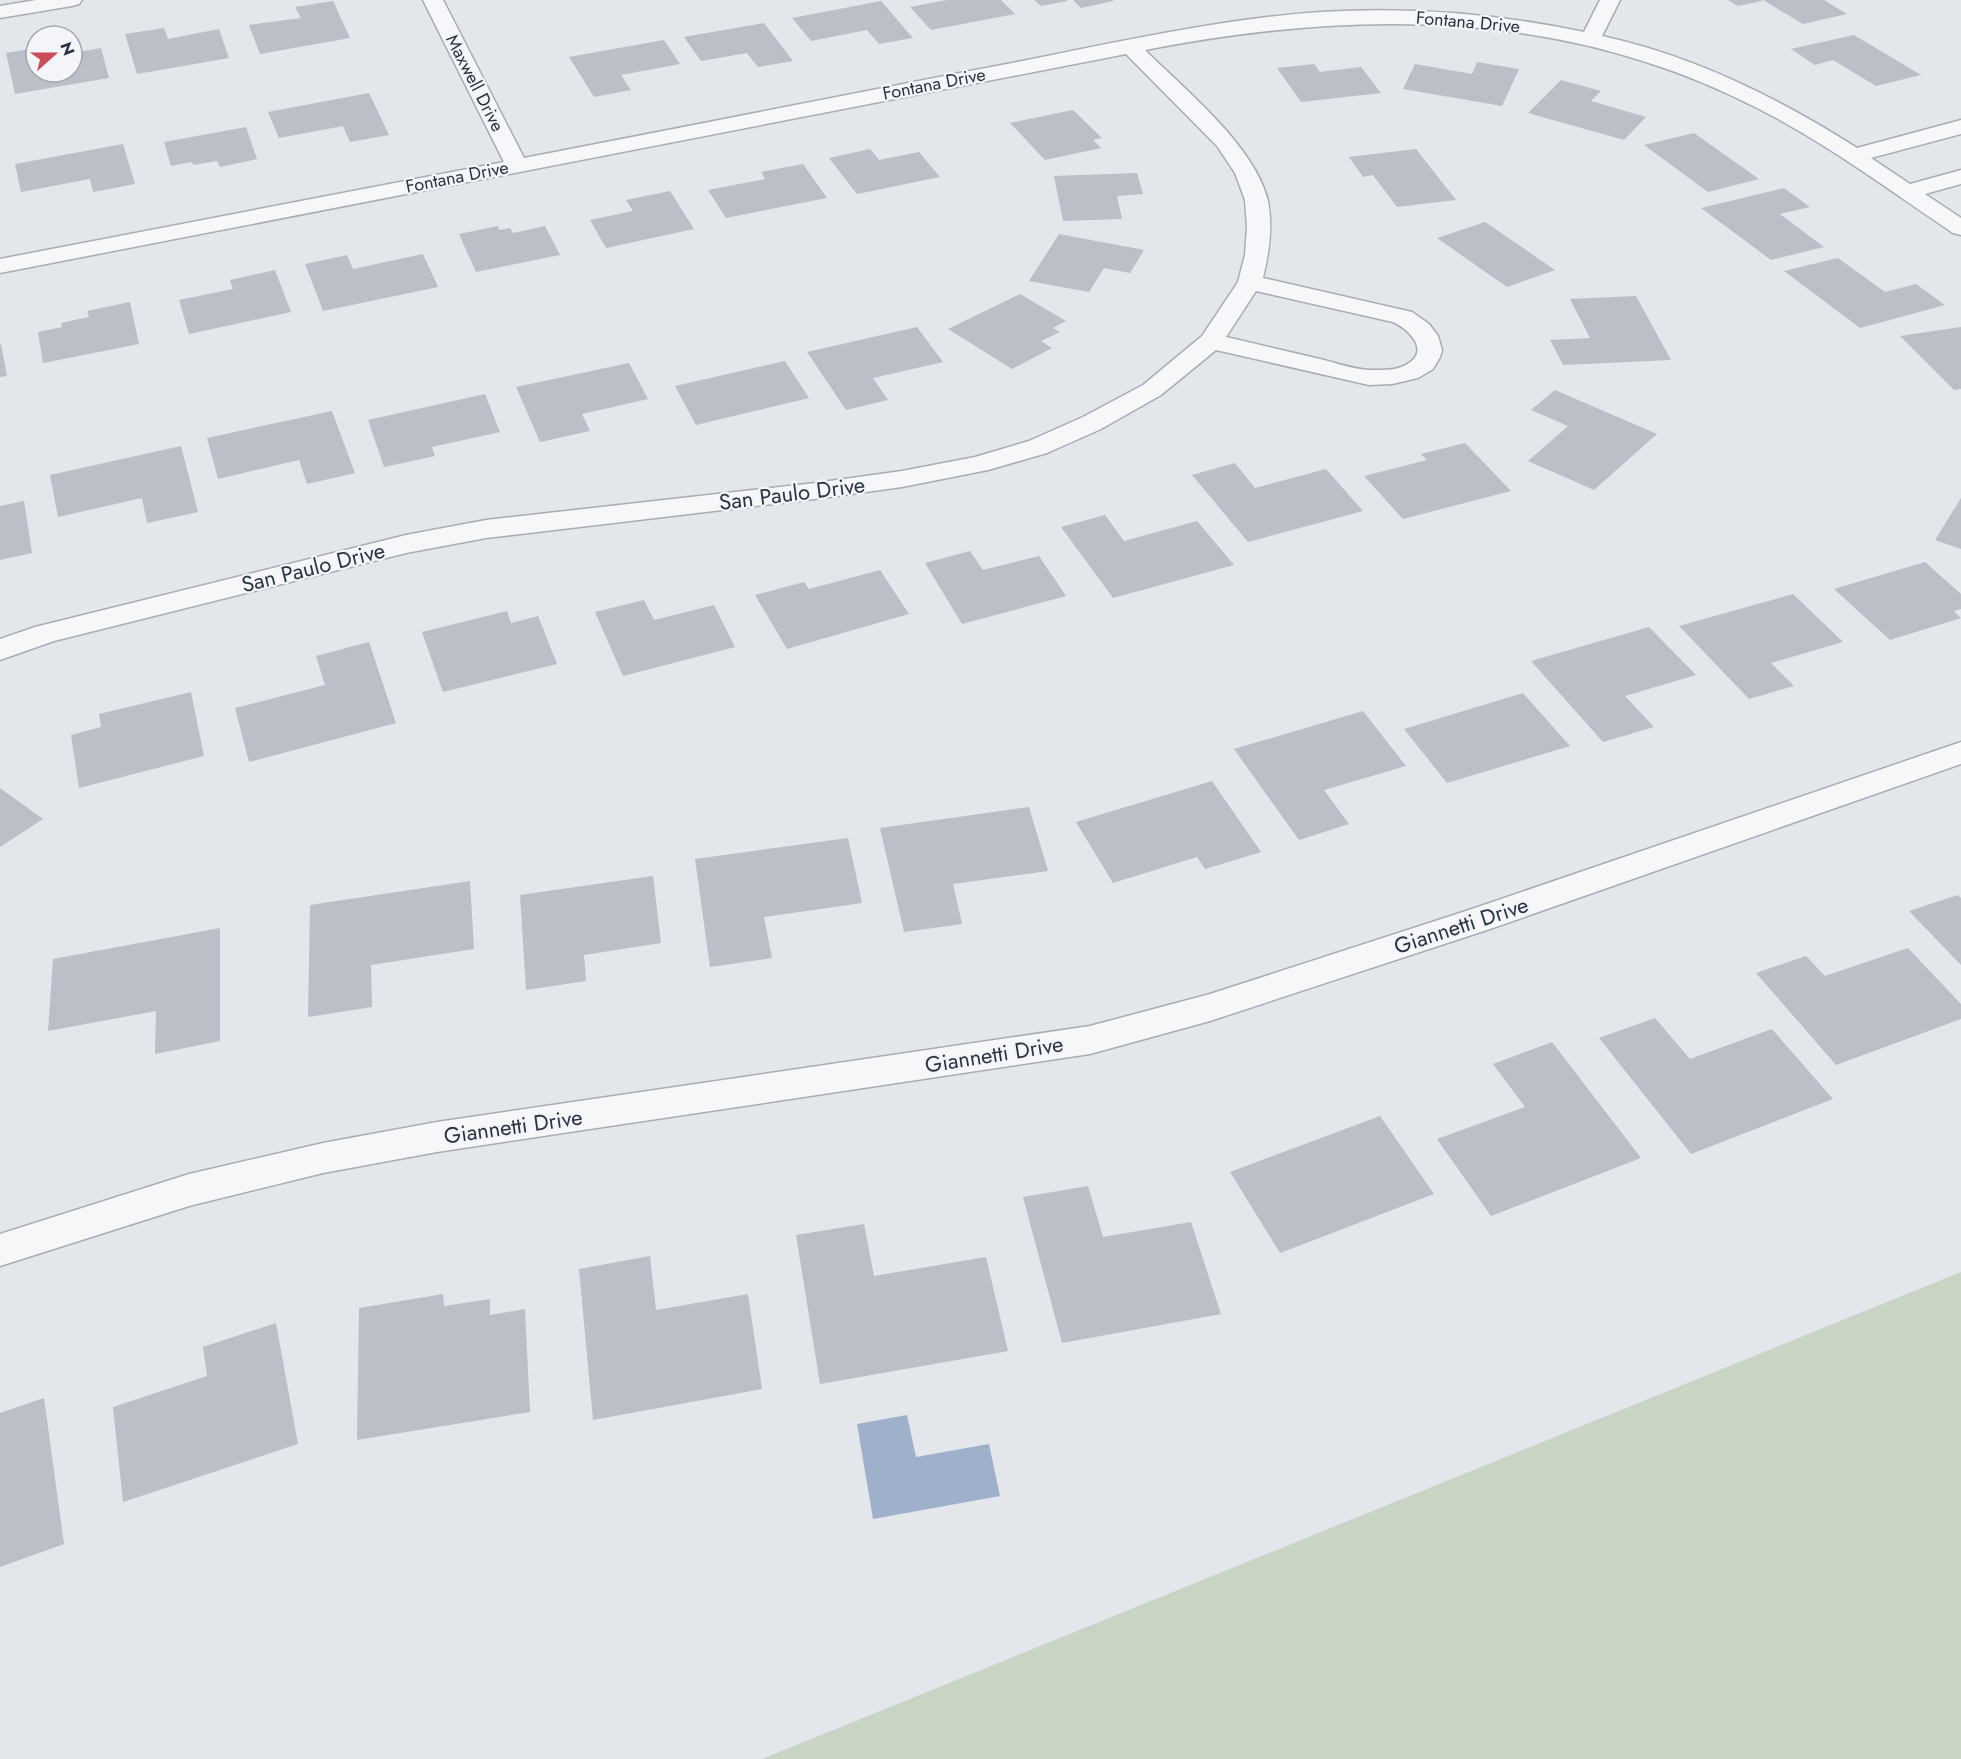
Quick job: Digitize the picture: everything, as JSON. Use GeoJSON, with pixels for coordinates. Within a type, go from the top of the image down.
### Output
{"type":"FeatureCollection","features":[{"type":"Feature","properties":{"kind":"street"},"geometry":{"type":"LineString","coordinates":[[0,12],[72,0]]}},
{"type":"Feature","properties":{"kind":"street","name":"Maxwell Drive"},"geometry":{"type":"LineString","coordinates":[[433,0],[517,166]]}},
{"type":"Feature","properties":{"kind":"street"},"geometry":{"type":"LineString","coordinates":[[1591,39],[1610,0]]}},
{"type":"Feature","properties":{"kind":"street","name":"Fontana Drive"},"geometry":{"type":"LineString","coordinates":[[0,266],[1130,46],[1255,23],[1312,17],[1497,12],[1591,39],[1664,61],[1738,90],[1821,135],[1905,192]]}},
{"type":"Feature","properties":{"kind":"street","name":"San Paulo Drive"},"geometry":{"type":"LineString","coordinates":[[0,650],[45,634],[406,544],[549,520],[891,481],[979,464],[1038,447],[1092,423],[1152,390],[1210,341],[1250,282],[1257,255],[1259,227],[1256,200],[1246,173],[1225,142],[1130,46]]}},
{"type":"Feature","properties":{"kind":"street"},"geometry":{"type":"LineString","coordinates":[[1852,156],[1961,127]]}},
{"type":"Feature","properties":{"kind":"street"},"geometry":{"type":"LineString","coordinates":[[1905,192],[1961,177]]}},
{"type":"Feature","properties":{"kind":"street"},"geometry":{"type":"LineString","coordinates":[[1905,192],[1961,228]]}},
{"type":"Feature","properties":{"kind":"street"},"geometry":{"type":"LineString","coordinates":[[1210,341],[1363,377],[1387,378],[1411,372],[1428,359],[1431,348],[1428,338],[1414,323],[1397,315],[1250,282]]}},
{"type":"Feature","properties":{"kind":"street","name":"Giannetti Drive"},"geometry":{"type":"LineString","coordinates":[[0,1250],[189,1190],[323,1158],[437,1137],[1090,1040],[1210,1007],[1478,920],[1961,753]]}},
{"type":"Feature","properties":{"kind":"green space"},"geometry":{"type":"Polygon","coordinates":[[[1961,1272],[1961,1759],[762,1759],[1961,1272]]]}},
{"type":"Feature","properties":{"kind":"water"},"geometry":{"type":"Polygon","coordinates":[[[907,1415],[916,1457],[989,1444],[1000,1496],[873,1519],[857,1424],[907,1415]]]}},
{"type":"Feature","properties":{"kind":"building"},"geometry":{"type":"Polygon","coordinates":[[[947,0],[1001,0],[1015,14],[931,30],[910,7],[947,0]]]}},
{"type":"Feature","properties":{"kind":"building"},"geometry":{"type":"Polygon","coordinates":[[[1034,0],[1067,0],[1067,1],[1041,6],[1034,0]]]}},
{"type":"Feature","properties":{"kind":"building"},"geometry":{"type":"Polygon","coordinates":[[[1073,0],[1113,0],[1113,1],[1081,8],[1073,0]]]}},
{"type":"Feature","properties":{"kind":"building"},"geometry":{"type":"Polygon","coordinates":[[[1728,0],[1762,0],[1762,1],[1738,6],[1728,0]]]}},
{"type":"Feature","properties":{"kind":"building"},"geometry":{"type":"Polygon","coordinates":[[[1763,0],[1824,0],[1847,14],[1803,24],[1763,0]]]}},
{"type":"Feature","properties":{"kind":"building"},"geometry":{"type":"Polygon","coordinates":[[[333,1],[350,38],[260,54],[249,25],[301,18],[295,7],[333,1]]]}},
{"type":"Feature","properties":{"kind":"building"},"geometry":{"type":"Polygon","coordinates":[[[881,1],[913,38],[879,44],[867,30],[811,41],[792,18],[881,1]]]}},
{"type":"Feature","properties":{"kind":"building"},"geometry":{"type":"Polygon","coordinates":[[[764,23],[793,61],[758,67],[747,53],[701,61],[684,37],[764,23]]]}},
{"type":"Feature","properties":{"kind":"building"},"geometry":{"type":"Polygon","coordinates":[[[164,28],[168,39],[219,29],[229,58],[137,74],[125,34],[164,28]]]}},
{"type":"Feature","properties":{"kind":"building"},"geometry":{"type":"Polygon","coordinates":[[[1854,35],[1921,75],[1876,86],[1833,60],[1815,65],[1791,49],[1854,35]]]}},
{"type":"Feature","properties":{"kind":"building"},"geometry":{"type":"Polygon","coordinates":[[[664,40],[680,64],[621,75],[631,90],[594,97],[569,57],[664,40]]]}},
{"type":"Feature","properties":{"kind":"building"},"geometry":{"type":"Polygon","coordinates":[[[101,48],[109,78],[84,82],[84,51],[101,48]]]}},
{"type":"Feature","properties":{"kind":"building"},"geometry":{"type":"Polygon","coordinates":[[[24,50],[24,84],[74,84],[15,94],[6,53],[24,50]]]}},
{"type":"Feature","properties":{"kind":"building"},"geometry":{"type":"Polygon","coordinates":[[[1477,62],[1519,69],[1502,106],[1403,89],[1415,64],[1472,74],[1477,62]]]}},
{"type":"Feature","properties":{"kind":"building"},"geometry":{"type":"Polygon","coordinates":[[[1314,64],[1320,72],[1361,67],[1381,93],[1301,102],[1277,68],[1314,64]]]}},
{"type":"Feature","properties":{"kind":"building"},"geometry":{"type":"Polygon","coordinates":[[[1561,80],[1601,91],[1591,101],[1646,117],[1624,140],[1528,113],[1561,80]]]}},
{"type":"Feature","properties":{"kind":"building"},"geometry":{"type":"Polygon","coordinates":[[[369,93],[389,135],[350,142],[343,126],[279,138],[268,112],[369,93]]]}},
{"type":"Feature","properties":{"kind":"building"},"geometry":{"type":"Polygon","coordinates":[[[1073,110],[1102,138],[1093,140],[1101,148],[1045,160],[1010,123],[1073,110]]]}},
{"type":"Feature","properties":{"kind":"building"},"geometry":{"type":"Polygon","coordinates":[[[246,127],[257,159],[220,167],[217,161],[171,166],[164,142],[246,127]]]}},
{"type":"Feature","properties":{"kind":"building"},"geometry":{"type":"Polygon","coordinates":[[[1694,133],[1759,179],[1708,192],[1644,145],[1694,133]]]}},
{"type":"Feature","properties":{"kind":"building"},"geometry":{"type":"Polygon","coordinates":[[[123,144],[135,184],[93,192],[90,179],[21,192],[15,164],[123,144]]]}},
{"type":"Feature","properties":{"kind":"building"},"geometry":{"type":"Polygon","coordinates":[[[870,149],[879,160],[919,152],[940,177],[857,194],[829,158],[870,149]]]}},
{"type":"Feature","properties":{"kind":"building"},"geometry":{"type":"Polygon","coordinates":[[[1416,149],[1456,200],[1397,207],[1373,175],[1363,177],[1349,157],[1416,149]]]}},
{"type":"Feature","properties":{"kind":"building"},"geometry":{"type":"Polygon","coordinates":[[[803,164],[827,198],[726,218],[708,190],[765,179],[761,172],[803,164]]]}},
{"type":"Feature","properties":{"kind":"building"},"geometry":{"type":"Polygon","coordinates":[[[1137,173],[1143,194],[1117,196],[1122,219],[1063,221],[1054,176],[1137,173]]]}},
{"type":"Feature","properties":{"kind":"building"},"geometry":{"type":"Polygon","coordinates":[[[1784,188],[1810,207],[1780,214],[1824,247],[1771,260],[1701,208],[1784,188]]]}},
{"type":"Feature","properties":{"kind":"building"},"geometry":{"type":"Polygon","coordinates":[[[670,191],[694,229],[606,248],[590,220],[633,211],[626,200],[670,191]]]}},
{"type":"Feature","properties":{"kind":"building"},"geometry":{"type":"Polygon","coordinates":[[[1485,222],[1555,270],[1507,287],[1437,238],[1485,222]]]}},
{"type":"Feature","properties":{"kind":"building"},"geometry":{"type":"Polygon","coordinates":[[[498,226],[499,230],[510,228],[513,233],[545,226],[560,255],[476,272],[459,234],[498,226]]]}},
{"type":"Feature","properties":{"kind":"building"},"geometry":{"type":"Polygon","coordinates":[[[1059,234],[1144,250],[1130,273],[1104,268],[1089,292],[1029,281],[1059,234]]]}},
{"type":"Feature","properties":{"kind":"building"},"geometry":{"type":"Polygon","coordinates":[[[423,254],[438,287],[323,311],[305,264],[347,255],[353,269],[423,254]]]}},
{"type":"Feature","properties":{"kind":"building"},"geometry":{"type":"Polygon","coordinates":[[[1838,258],[1885,292],[1916,284],[1945,305],[1860,328],[1784,271],[1838,258]]]}},
{"type":"Feature","properties":{"kind":"building"},"geometry":{"type":"Polygon","coordinates":[[[275,270],[291,312],[189,334],[179,300],[233,289],[230,280],[275,270]]]}},
{"type":"Feature","properties":{"kind":"building"},"geometry":{"type":"Polygon","coordinates":[[[1020,294],[1066,321],[1053,328],[1060,332],[1041,341],[1052,348],[1012,369],[948,329],[1020,294]]]}},
{"type":"Feature","properties":{"kind":"building"},"geometry":{"type":"Polygon","coordinates":[[[1636,296],[1671,360],[1563,365],[1550,340],[1590,338],[1570,299],[1636,296]]]}},
{"type":"Feature","properties":{"kind":"building"},"geometry":{"type":"Polygon","coordinates":[[[130,302],[139,344],[43,363],[38,332],[62,327],[61,323],[89,317],[87,311],[130,302]]]}},
{"type":"Feature","properties":{"kind":"building"},"geometry":{"type":"Polygon","coordinates":[[[917,327],[943,362],[873,378],[888,400],[846,410],[807,352],[917,327]]]}},
{"type":"Feature","properties":{"kind":"building"},"geometry":{"type":"Polygon","coordinates":[[[1961,327],[1961,389],[1954,390],[1900,336],[1961,327]]]}},
{"type":"Feature","properties":{"kind":"building"},"geometry":{"type":"Polygon","coordinates":[[[0,345],[7,376],[0,377],[0,345]]]}},
{"type":"Feature","properties":{"kind":"building"},"geometry":{"type":"Polygon","coordinates":[[[785,361],[809,398],[696,425],[675,386],[785,361]]]}},
{"type":"Feature","properties":{"kind":"building"},"geometry":{"type":"Polygon","coordinates":[[[629,363],[648,399],[582,414],[590,431],[540,442],[516,387],[629,363]]]}},
{"type":"Feature","properties":{"kind":"building"},"geometry":{"type":"Polygon","coordinates":[[[1555,390],[1657,434],[1594,490],[1528,461],[1568,426],[1531,410],[1555,390]]]}},
{"type":"Feature","properties":{"kind":"building"},"geometry":{"type":"Polygon","coordinates":[[[485,394],[500,432],[432,447],[435,456],[384,467],[368,420],[485,394]]]}},
{"type":"Feature","properties":{"kind":"building"},"geometry":{"type":"Polygon","coordinates":[[[332,411],[355,473],[307,484],[299,460],[218,479],[207,438],[332,411]]]}},
{"type":"Feature","properties":{"kind":"building"},"geometry":{"type":"Polygon","coordinates":[[[1465,443],[1511,491],[1403,519],[1364,476],[1427,460],[1421,454],[1465,443]]]}},
{"type":"Feature","properties":{"kind":"building"},"geometry":{"type":"Polygon","coordinates":[[[181,446],[198,512],[147,523],[142,498],[58,517],[50,475],[181,446]]]}},
{"type":"Feature","properties":{"kind":"building"},"geometry":{"type":"Polygon","coordinates":[[[1235,463],[1255,488],[1326,469],[1363,511],[1248,542],[1192,475],[1235,463]]]}},
{"type":"Feature","properties":{"kind":"building"},"geometry":{"type":"Polygon","coordinates":[[[1961,498],[1961,549],[1935,540],[1961,498]]]}},
{"type":"Feature","properties":{"kind":"building"},"geometry":{"type":"Polygon","coordinates":[[[24,501],[32,553],[0,560],[0,506],[24,501]]]}},
{"type":"Feature","properties":{"kind":"building"},"geometry":{"type":"Polygon","coordinates":[[[1105,515],[1124,541],[1197,521],[1234,565],[1113,598],[1061,527],[1105,515]]]}},
{"type":"Feature","properties":{"kind":"building"},"geometry":{"type":"Polygon","coordinates":[[[970,551],[983,570],[1039,556],[1066,596],[962,624],[925,563],[970,551]]]}},
{"type":"Feature","properties":{"kind":"building"},"geometry":{"type":"Polygon","coordinates":[[[1925,562],[1961,594],[1961,609],[1954,611],[1961,618],[1890,640],[1834,589],[1925,562]]]}},
{"type":"Feature","properties":{"kind":"building"},"geometry":{"type":"Polygon","coordinates":[[[880,570],[909,614],[787,649],[755,595],[804,582],[809,589],[880,570]]]}},
{"type":"Feature","properties":{"kind":"building"},"geometry":{"type":"Polygon","coordinates":[[[1793,594],[1843,642],[1771,663],[1794,686],[1749,699],[1679,626],[1793,594]]]}},
{"type":"Feature","properties":{"kind":"building"},"geometry":{"type":"Polygon","coordinates":[[[644,600],[654,620],[714,605],[735,647],[623,676],[595,612],[644,600]]]}},
{"type":"Feature","properties":{"kind":"building"},"geometry":{"type":"Polygon","coordinates":[[[507,611],[511,623],[538,616],[557,664],[443,692],[422,632],[507,611]]]}},
{"type":"Feature","properties":{"kind":"building"},"geometry":{"type":"Polygon","coordinates":[[[1649,627],[1696,675],[1625,696],[1654,727],[1603,742],[1531,661],[1649,627]]]}},
{"type":"Feature","properties":{"kind":"building"},"geometry":{"type":"Polygon","coordinates":[[[369,642],[396,723],[249,762],[235,708],[325,685],[316,656],[369,642]]]}},
{"type":"Feature","properties":{"kind":"building"},"geometry":{"type":"Polygon","coordinates":[[[191,692],[204,756],[79,788],[71,735],[101,727],[99,714],[191,692]]]}},
{"type":"Feature","properties":{"kind":"building"},"geometry":{"type":"Polygon","coordinates":[[[1523,693],[1570,746],[1447,783],[1404,729],[1523,693]]]}},
{"type":"Feature","properties":{"kind":"building"},"geometry":{"type":"Polygon","coordinates":[[[1363,711],[1406,766],[1324,790],[1349,824],[1299,840],[1234,749],[1363,711]]]}},
{"type":"Feature","properties":{"kind":"building"},"geometry":{"type":"Polygon","coordinates":[[[1212,781],[1261,852],[1205,869],[1197,857],[1113,883],[1076,822],[1212,781]]]}},
{"type":"Feature","properties":{"kind":"building"},"geometry":{"type":"Polygon","coordinates":[[[0,788],[43,819],[0,847],[0,788]]]}},
{"type":"Feature","properties":{"kind":"building"},"geometry":{"type":"Polygon","coordinates":[[[1029,807],[1048,871],[953,884],[962,924],[904,932],[880,828],[1029,807]]]}},
{"type":"Feature","properties":{"kind":"building"},"geometry":{"type":"Polygon","coordinates":[[[848,838],[862,903],[764,917],[772,958],[710,967],[695,859],[848,838]]]}},
{"type":"Feature","properties":{"kind":"building"},"geometry":{"type":"Polygon","coordinates":[[[653,876],[661,943],[584,955],[586,981],[526,990],[520,895],[653,876]]]}},
{"type":"Feature","properties":{"kind":"building"},"geometry":{"type":"Polygon","coordinates":[[[470,881],[474,949],[371,965],[372,1007],[308,1017],[310,905],[470,881]]]}},
{"type":"Feature","properties":{"kind":"building"},"geometry":{"type":"Polygon","coordinates":[[[1958,895],[1961,898],[1961,965],[1909,911],[1958,895]]]}},
{"type":"Feature","properties":{"kind":"building"},"geometry":{"type":"Polygon","coordinates":[[[220,928],[220,1041],[155,1054],[156,1011],[48,1031],[53,959],[220,928]]]}},
{"type":"Feature","properties":{"kind":"building"},"geometry":{"type":"Polygon","coordinates":[[[1908,948],[1961,1004],[1961,1019],[1836,1065],[1756,973],[1806,956],[1825,976],[1908,948]]]}},
{"type":"Feature","properties":{"kind":"building"},"geometry":{"type":"Polygon","coordinates":[[[1655,1018],[1690,1059],[1772,1029],[1833,1099],[1691,1154],[1599,1038],[1655,1018]]]}},
{"type":"Feature","properties":{"kind":"building"},"geometry":{"type":"Polygon","coordinates":[[[1552,1042],[1641,1158],[1491,1216],[1437,1139],[1525,1107],[1493,1064],[1552,1042]]]}},
{"type":"Feature","properties":{"kind":"building"},"geometry":{"type":"Polygon","coordinates":[[[1380,1116],[1434,1194],[1280,1253],[1230,1172],[1380,1116]]]}},
{"type":"Feature","properties":{"kind":"building"},"geometry":{"type":"Polygon","coordinates":[[[1088,1186],[1103,1237],[1191,1222],[1221,1314],[1062,1343],[1023,1197],[1088,1186]]]}},
{"type":"Feature","properties":{"kind":"building"},"geometry":{"type":"Polygon","coordinates":[[[864,1224],[874,1276],[986,1257],[1008,1351],[820,1384],[796,1235],[864,1224]]]}},
{"type":"Feature","properties":{"kind":"building"},"geometry":{"type":"Polygon","coordinates":[[[650,1256],[656,1310],[748,1294],[762,1389],[593,1420],[579,1269],[650,1256]]]}},
{"type":"Feature","properties":{"kind":"building"},"geometry":{"type":"Polygon","coordinates":[[[443,1294],[444,1306],[490,1299],[490,1315],[525,1309],[530,1412],[357,1440],[359,1308],[443,1294]]]}},
{"type":"Feature","properties":{"kind":"building"},"geometry":{"type":"Polygon","coordinates":[[[276,1323],[298,1444],[123,1502],[113,1407],[207,1376],[203,1347],[276,1323]]]}},
{"type":"Feature","properties":{"kind":"building"},"geometry":{"type":"Polygon","coordinates":[[[44,1398],[64,1544],[0,1567],[0,1413],[44,1398]]]}}]}
